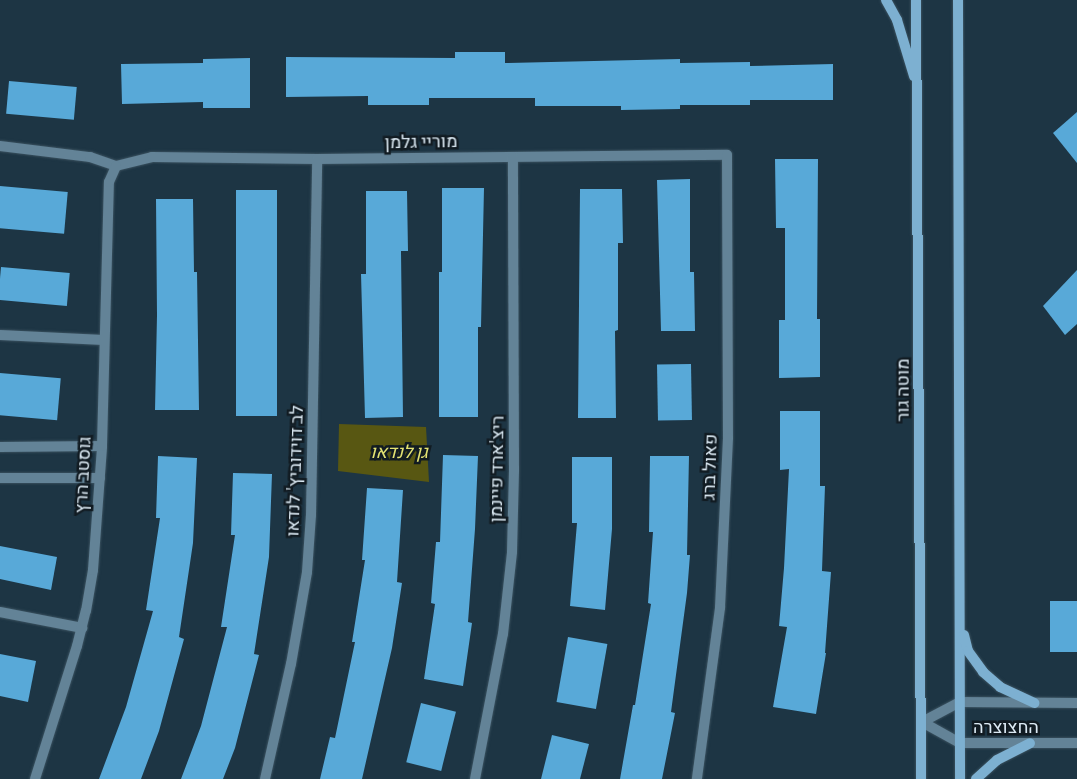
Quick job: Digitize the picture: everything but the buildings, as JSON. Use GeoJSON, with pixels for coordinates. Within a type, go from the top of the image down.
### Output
{"type":"FeatureCollection","features":[{"type":"Feature","properties":{"kind":"main road"},"geometry":{"type":"LineString","coordinates":[[886,0],[897,20],[917,88]]}},
{"type":"Feature","properties":{"kind":"main road","name":"מוטה גור"},"geometry":{"type":"LineString","coordinates":[[916,0],[921,779]]}},
{"type":"Feature","properties":{"kind":"main road"},"geometry":{"type":"LineString","coordinates":[[958,0],[960,779]]}},
{"type":"Feature","properties":{"kind":"main road"},"geometry":{"type":"LineString","coordinates":[[960,616],[968,651],[983,672],[1000,687],[1035,703]]}},
{"type":"Feature","properties":{"kind":"main road"},"geometry":{"type":"LineString","coordinates":[[976,779],[997,760],[1030,743]]}},
{"type":"Feature","properties":{"kind":"street"},"geometry":{"type":"LineString","coordinates":[[0,146],[90,156],[116,166]]}},
{"type":"Feature","properties":{"kind":"street","name":"מוריי גלמן"},"geometry":{"type":"LineString","coordinates":[[116,166],[152,157],[317,159],[727,155]]}},
{"type":"Feature","properties":{"kind":"street","name":"פאול ברג"},"geometry":{"type":"LineString","coordinates":[[697,779],[713,674],[722,578],[728,438],[727,155]]}},
{"type":"Feature","properties":{"kind":"street","name":"ריצ'ארד פיינמן"},"geometry":{"type":"LineString","coordinates":[[475,779],[503,634],[512,552],[514,471],[513,157]]}},
{"type":"Feature","properties":{"kind":"street","name":"לב דוידוביץ' לנדאו"},"geometry":{"type":"LineString","coordinates":[[265,779],[291,664],[308,553],[313,430],[317,159]]}},
{"type":"Feature","properties":{"kind":"street","name":"גוסטב הרץ"},"geometry":{"type":"LineString","coordinates":[[35,779],[64,693],[82,628],[93,570],[102,446],[109,182],[116,166]]}},
{"type":"Feature","properties":{"kind":"street"},"geometry":{"type":"LineString","coordinates":[[0,335],[104,340]]}},
{"type":"Feature","properties":{"kind":"street"},"geometry":{"type":"LineString","coordinates":[[0,447],[102,446]]}},
{"type":"Feature","properties":{"kind":"street"},"geometry":{"type":"LineString","coordinates":[[0,478],[100,478]]}},
{"type":"Feature","properties":{"kind":"street"},"geometry":{"type":"LineString","coordinates":[[0,612],[82,628]]}},
{"type":"Feature","properties":{"kind":"street","name":"החצוצרה"},"geometry":{"type":"LineString","coordinates":[[922,722],[960,702],[1077,703]]}},
{"type":"Feature","properties":{"kind":"street","name":"החצוצרה"},"geometry":{"type":"LineString","coordinates":[[922,722],[960,743],[1077,743]]}},
{"type":"Feature","properties":{"kind":"green space","name":"גן לנדאו"},"geometry":{"type":"Polygon","coordinates":[[[339,424],[426,427],[429,482],[338,471],[339,424]]]}}]}
